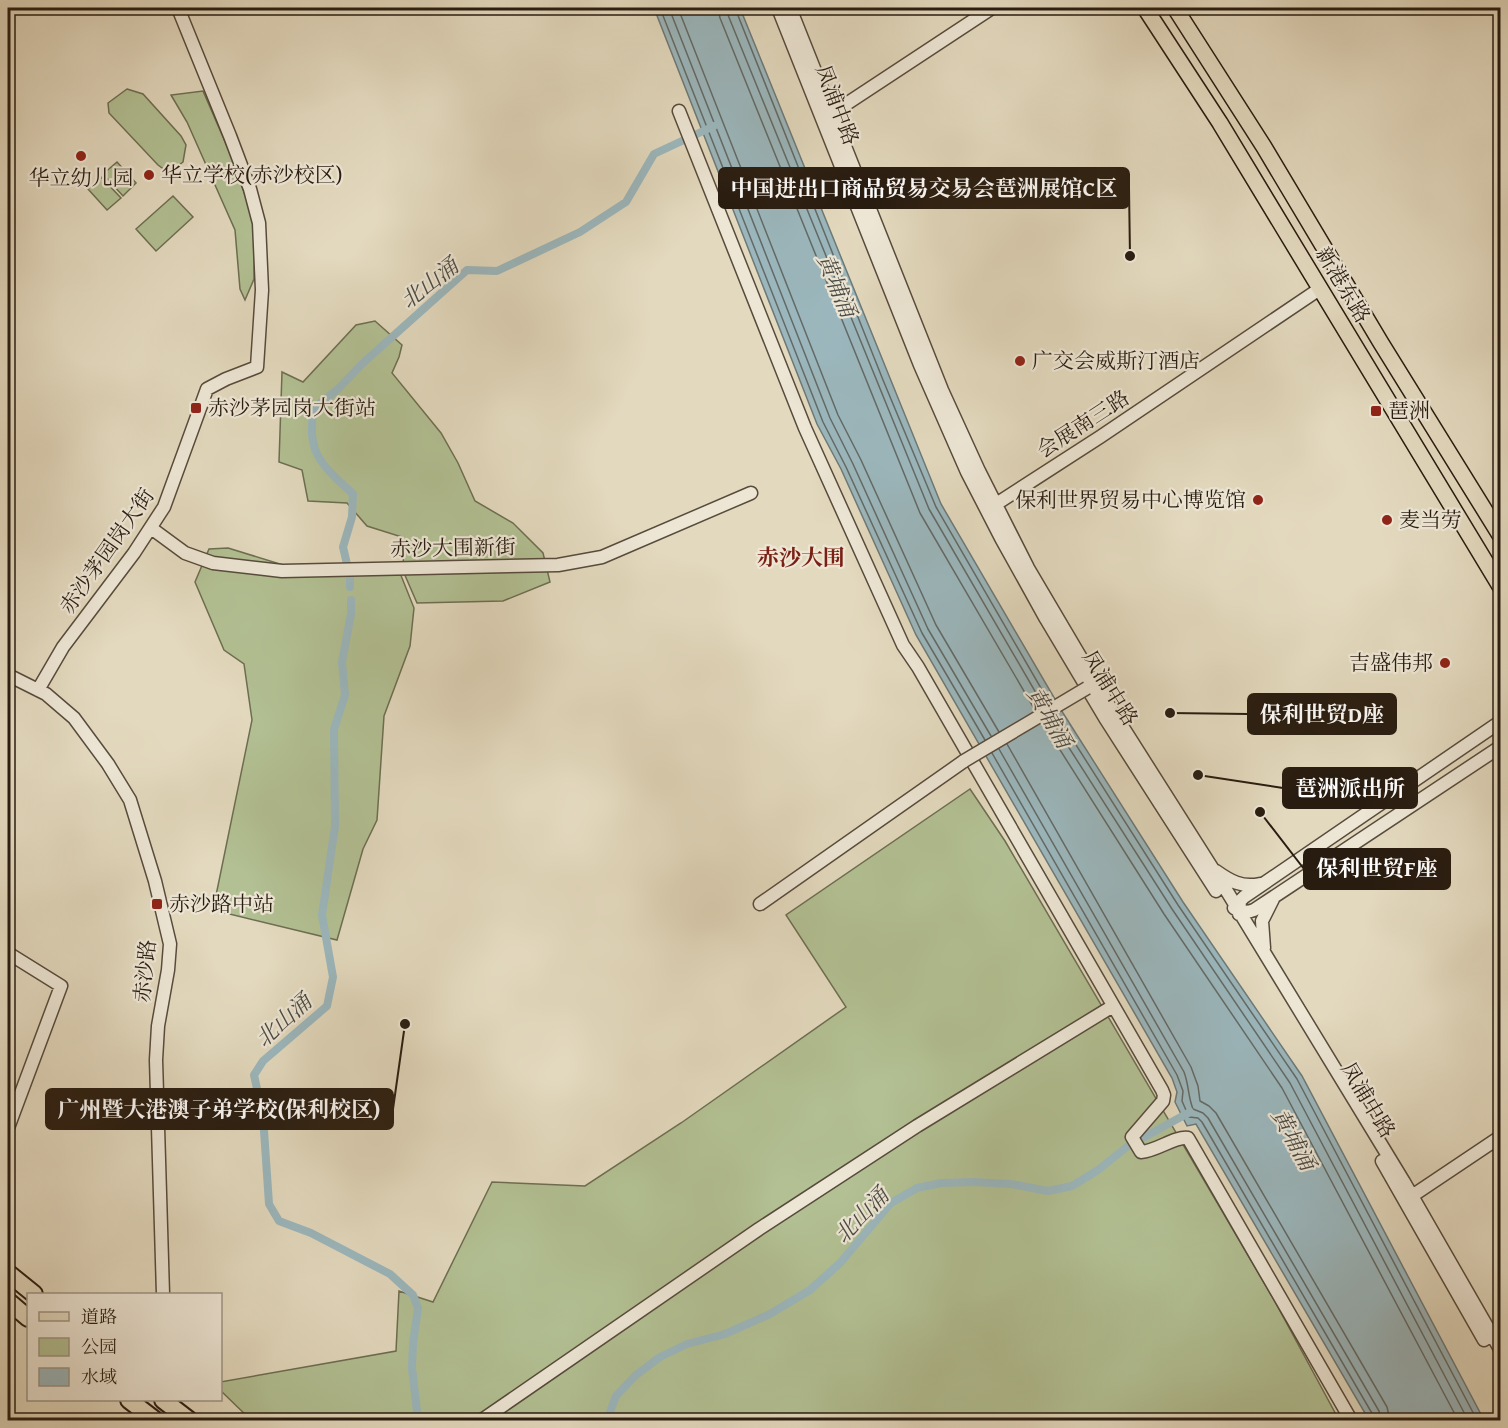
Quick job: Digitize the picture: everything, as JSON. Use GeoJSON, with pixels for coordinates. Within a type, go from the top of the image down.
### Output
{"type":"FeatureCollection","features":[{"type":"Feature","properties":{"kind":"highway"},"geometry":{"type":"LineString","coordinates":[[8,1273],[33,1293]]}},
{"type":"Feature","properties":{"kind":"highway"},"geometry":{"type":"LineString","coordinates":[[8,1301],[27,1317]]}},
{"type":"Feature","properties":{"kind":"highway"},"geometry":{"type":"LineString","coordinates":[[130,1401],[150,1419]]}},
{"type":"Feature","properties":{"kind":"highway"},"geometry":{"type":"LineString","coordinates":[[164,1401],[189,1420]]}},
{"type":"Feature","properties":{"kind":"main road","name":"新港东路"},"geometry":{"type":"LineString","coordinates":[[1145,8],[1220,123],[1500,586]]}},
{"type":"Feature","properties":{"kind":"main road","name":"新港东路"},"geometry":{"type":"LineString","coordinates":[[1175,8],[1258,138],[1500,535]]}},
{"type":"Feature","properties":{"kind":"street","name":"赤沙茅园岗大街"},"geometry":{"type":"LineString","coordinates":[[38,690],[63,647],[152,528],[170,494],[205,393],[216,383],[257,367],[262,290],[261,235],[256,209],[209,82],[178,8]]}},
{"type":"Feature","properties":{"kind":"street","name":"凤浦中路"},"geometry":{"type":"LineString","coordinates":[[778,8],[827,117]]}},
{"type":"Feature","properties":{"kind":"street","name":"凤浦中路"},"geometry":{"type":"LineString","coordinates":[[790,8],[827,117],[932,395],[1046,619],[1087,688],[1223,900],[1500,1349]]}},
{"type":"Feature","properties":{"kind":"street"},"geometry":{"type":"LineString","coordinates":[[827,117],[992,8]]}},
{"type":"Feature","properties":{"kind":"street"},"geometry":{"type":"LineString","coordinates":[[679,111],[805,428],[903,645],[918,667],[1164,1095],[1157,1109],[1131,1137],[1141,1152],[1152,1151],[1179,1138],[1188,1138],[1351,1420]]}},
{"type":"Feature","properties":{"kind":"street","name":"会展南三路"},"geometry":{"type":"LineString","coordinates":[[991,507],[1100,437],[1321,288]]}},
{"type":"Feature","properties":{"kind":"street","name":"赤沙大围新街"},"geometry":{"type":"LineString","coordinates":[[152,528],[185,553],[213,563],[282,571],[558,565],[602,557],[752,493]]}},
{"type":"Feature","properties":{"kind":"street","name":"凤浦中路"},"geometry":{"type":"LineString","coordinates":[[991,507],[1079,656],[1265,955],[1408,1198]]}},
{"type":"Feature","properties":{"kind":"street","name":"赤沙路"},"geometry":{"type":"LineString","coordinates":[[8,675],[38,690],[60,705],[74,718],[108,764],[130,800],[167,926],[170,956],[158,1026],[156,1060],[164,1293]]}},
{"type":"Feature","properties":{"kind":"street"},"geometry":{"type":"LineString","coordinates":[[760,904],[964,761],[1087,688]]}},
{"type":"Feature","properties":{"kind":"street"},"geometry":{"type":"LineString","coordinates":[[1241,929],[1238,911],[1240,901],[1244,897],[1500,722]]}},
{"type":"Feature","properties":{"kind":"street"},"geometry":{"type":"LineString","coordinates":[[1223,900],[1238,911],[1254,910],[1500,747]]}},
{"type":"Feature","properties":{"kind":"street"},"geometry":{"type":"LineString","coordinates":[[1211,868],[1235,883],[1253,885],[1264,883]]}},
{"type":"Feature","properties":{"kind":"street"},"geometry":{"type":"LineString","coordinates":[[1265,955],[1262,921],[1274,897]]}},
{"type":"Feature","properties":{"kind":"street"},"geometry":{"type":"LineString","coordinates":[[8,954],[62,986],[8,1128]]}},
{"type":"Feature","properties":{"kind":"street"},"geometry":{"type":"LineString","coordinates":[[482,1420],[759,1229],[917,1126],[1113,1006]]}},
{"type":"Feature","properties":{"kind":"street"},"geometry":{"type":"LineString","coordinates":[[1408,1198],[1500,1137]]}},
{"type":"Feature","properties":{"kind":"green space"},"geometry":{"type":"Polygon","coordinates":[[[127,89],[143,94],[181,136],[186,145],[183,162],[173,169],[168,170],[158,165],[109,113],[108,103],[127,89]]]}},
{"type":"Feature","properties":{"kind":"green space"},"geometry":{"type":"Polygon","coordinates":[[[203,91],[233,160],[255,224],[254,279],[245,300],[240,289],[235,230],[187,122],[171,95],[203,91]]]}},
{"type":"Feature","properties":{"kind":"green space"},"geometry":{"type":"Polygon","coordinates":[[[117,162],[136,183],[123,196],[103,174],[117,162]]]}},
{"type":"Feature","properties":{"kind":"green space"},"geometry":{"type":"Polygon","coordinates":[[[101,177],[121,198],[107,210],[88,189],[101,177]]]}},
{"type":"Feature","properties":{"kind":"green space"},"geometry":{"type":"Polygon","coordinates":[[[173,196],[193,217],[156,251],[136,229],[173,196]]]}},
{"type":"Feature","properties":{"kind":"green space"},"geometry":{"type":"Polygon","coordinates":[[[375,321],[402,345],[392,373],[441,433],[475,501],[513,523],[543,553],[550,582],[503,601],[417,603],[404,573],[402,537],[367,526],[347,503],[308,501],[302,470],[279,462],[282,372],[303,382],[356,325],[375,321]]]}},
{"type":"Feature","properties":{"kind":"green space"},"geometry":{"type":"Polygon","coordinates":[[[228,548],[309,573],[400,573],[414,608],[410,646],[384,716],[377,820],[363,849],[337,940],[213,910],[252,720],[244,664],[224,650],[195,582],[209,549],[228,548]]]}},
{"type":"Feature","properties":{"kind":"green space"},"geometry":{"type":"Polygon","coordinates":[[[970,789],[1005,841],[1273,1298],[1339,1420],[251,1420],[222,1392],[222,1382],[396,1351],[399,1291],[433,1302],[492,1182],[585,1186],[681,1123],[846,1007],[786,915],[970,789]]]}},
{"type":"Feature","properties":{"kind":"water","name":"黄埔涌"},"geometry":{"type":"Polygon","coordinates":[[[654,8],[740,8],[941,504],[1063,713],[1183,902],[1302,1076],[1484,1420],[1369,1420],[1196,1124],[1187,1126],[1175,1102],[1177,1092],[1172,1078],[916,635],[841,469],[817,424],[654,8]]]}},
{"type":"Feature","properties":{"kind":"waterway","name":"北山涌"},"geometry":{"type":"LineString","coordinates":[[350,587],[343,547],[352,517],[353,494],[325,466],[314,448],[312,436],[314,408],[338,389],[363,363],[467,270],[497,271],[580,232],[626,202],[654,154],[714,126]]}},
{"type":"Feature","properties":{"kind":"waterway","name":"北山涌"},"geometry":{"type":"LineString","coordinates":[[351,600],[351,614],[342,662],[345,695],[334,729],[335,826],[322,915],[333,977],[327,1006],[263,1061],[254,1075],[263,1116],[269,1204],[279,1221],[311,1233],[390,1274],[413,1295],[418,1308],[412,1368],[418,1420]]}},
{"type":"Feature","properties":{"kind":"waterway","name":"北山涌"},"geometry":{"type":"LineString","coordinates":[[607,1420],[616,1396],[636,1375],[660,1357],[687,1344],[725,1334],[770,1314],[810,1290],[840,1263],[891,1203],[917,1188],[941,1183],[974,1182],[1011,1184],[1048,1191],[1072,1186],[1098,1170],[1128,1146],[1190,1112]]}},
{"type":"Feature","properties":{"kind":"place","name":"华立幼儿园"},"geometry":{"type":"Point","coordinates":[81,156]}},
{"type":"Feature","properties":{"kind":"place","name":"华立学校(赤沙校区)"},"geometry":{"type":"Point","coordinates":[149,175]}},
{"type":"Feature","properties":{"kind":"place","name":"中国进出口商品贸易交易会琶洲展馆C区"},"geometry":{"type":"Point","coordinates":[1130,256]}},
{"type":"Feature","properties":{"kind":"place","name":"广交会威斯汀酒店"},"geometry":{"type":"Point","coordinates":[1020,361]}},
{"type":"Feature","properties":{"kind":"place","name":"赤沙茅园岗大街站"},"geometry":{"type":"Point","coordinates":[196,408]}},
{"type":"Feature","properties":{"kind":"place","name":"琶洲"},"geometry":{"type":"Point","coordinates":[1376,411]}},
{"type":"Feature","properties":{"kind":"place","name":"保利世界贸易中心博览馆"},"geometry":{"type":"Point","coordinates":[1258,500]}},
{"type":"Feature","properties":{"kind":"place","name":"麦当劳"},"geometry":{"type":"Point","coordinates":[1387,520]}},
{"type":"Feature","properties":{"kind":"place","name":"吉盛伟邦"},"geometry":{"type":"Point","coordinates":[1445,663]}},
{"type":"Feature","properties":{"kind":"place","name":"保利世贸D座"},"geometry":{"type":"Point","coordinates":[1170,713]}},
{"type":"Feature","properties":{"kind":"place","name":"琶洲派出所"},"geometry":{"type":"Point","coordinates":[1198,775]}},
{"type":"Feature","properties":{"kind":"place","name":"保利世贸F座"},"geometry":{"type":"Point","coordinates":[1260,812]}},
{"type":"Feature","properties":{"kind":"place","name":"赤沙路中站"},"geometry":{"type":"Point","coordinates":[157,904]}},
{"type":"Feature","properties":{"kind":"place","name":"广州暨大港澳子弟学校(保利校区)"},"geometry":{"type":"Point","coordinates":[405,1024]}},
{"type":"Feature","properties":{"kind":"district","name":"赤沙大围"},"geometry":{"type":"Point","coordinates":[801,557]}}]}
